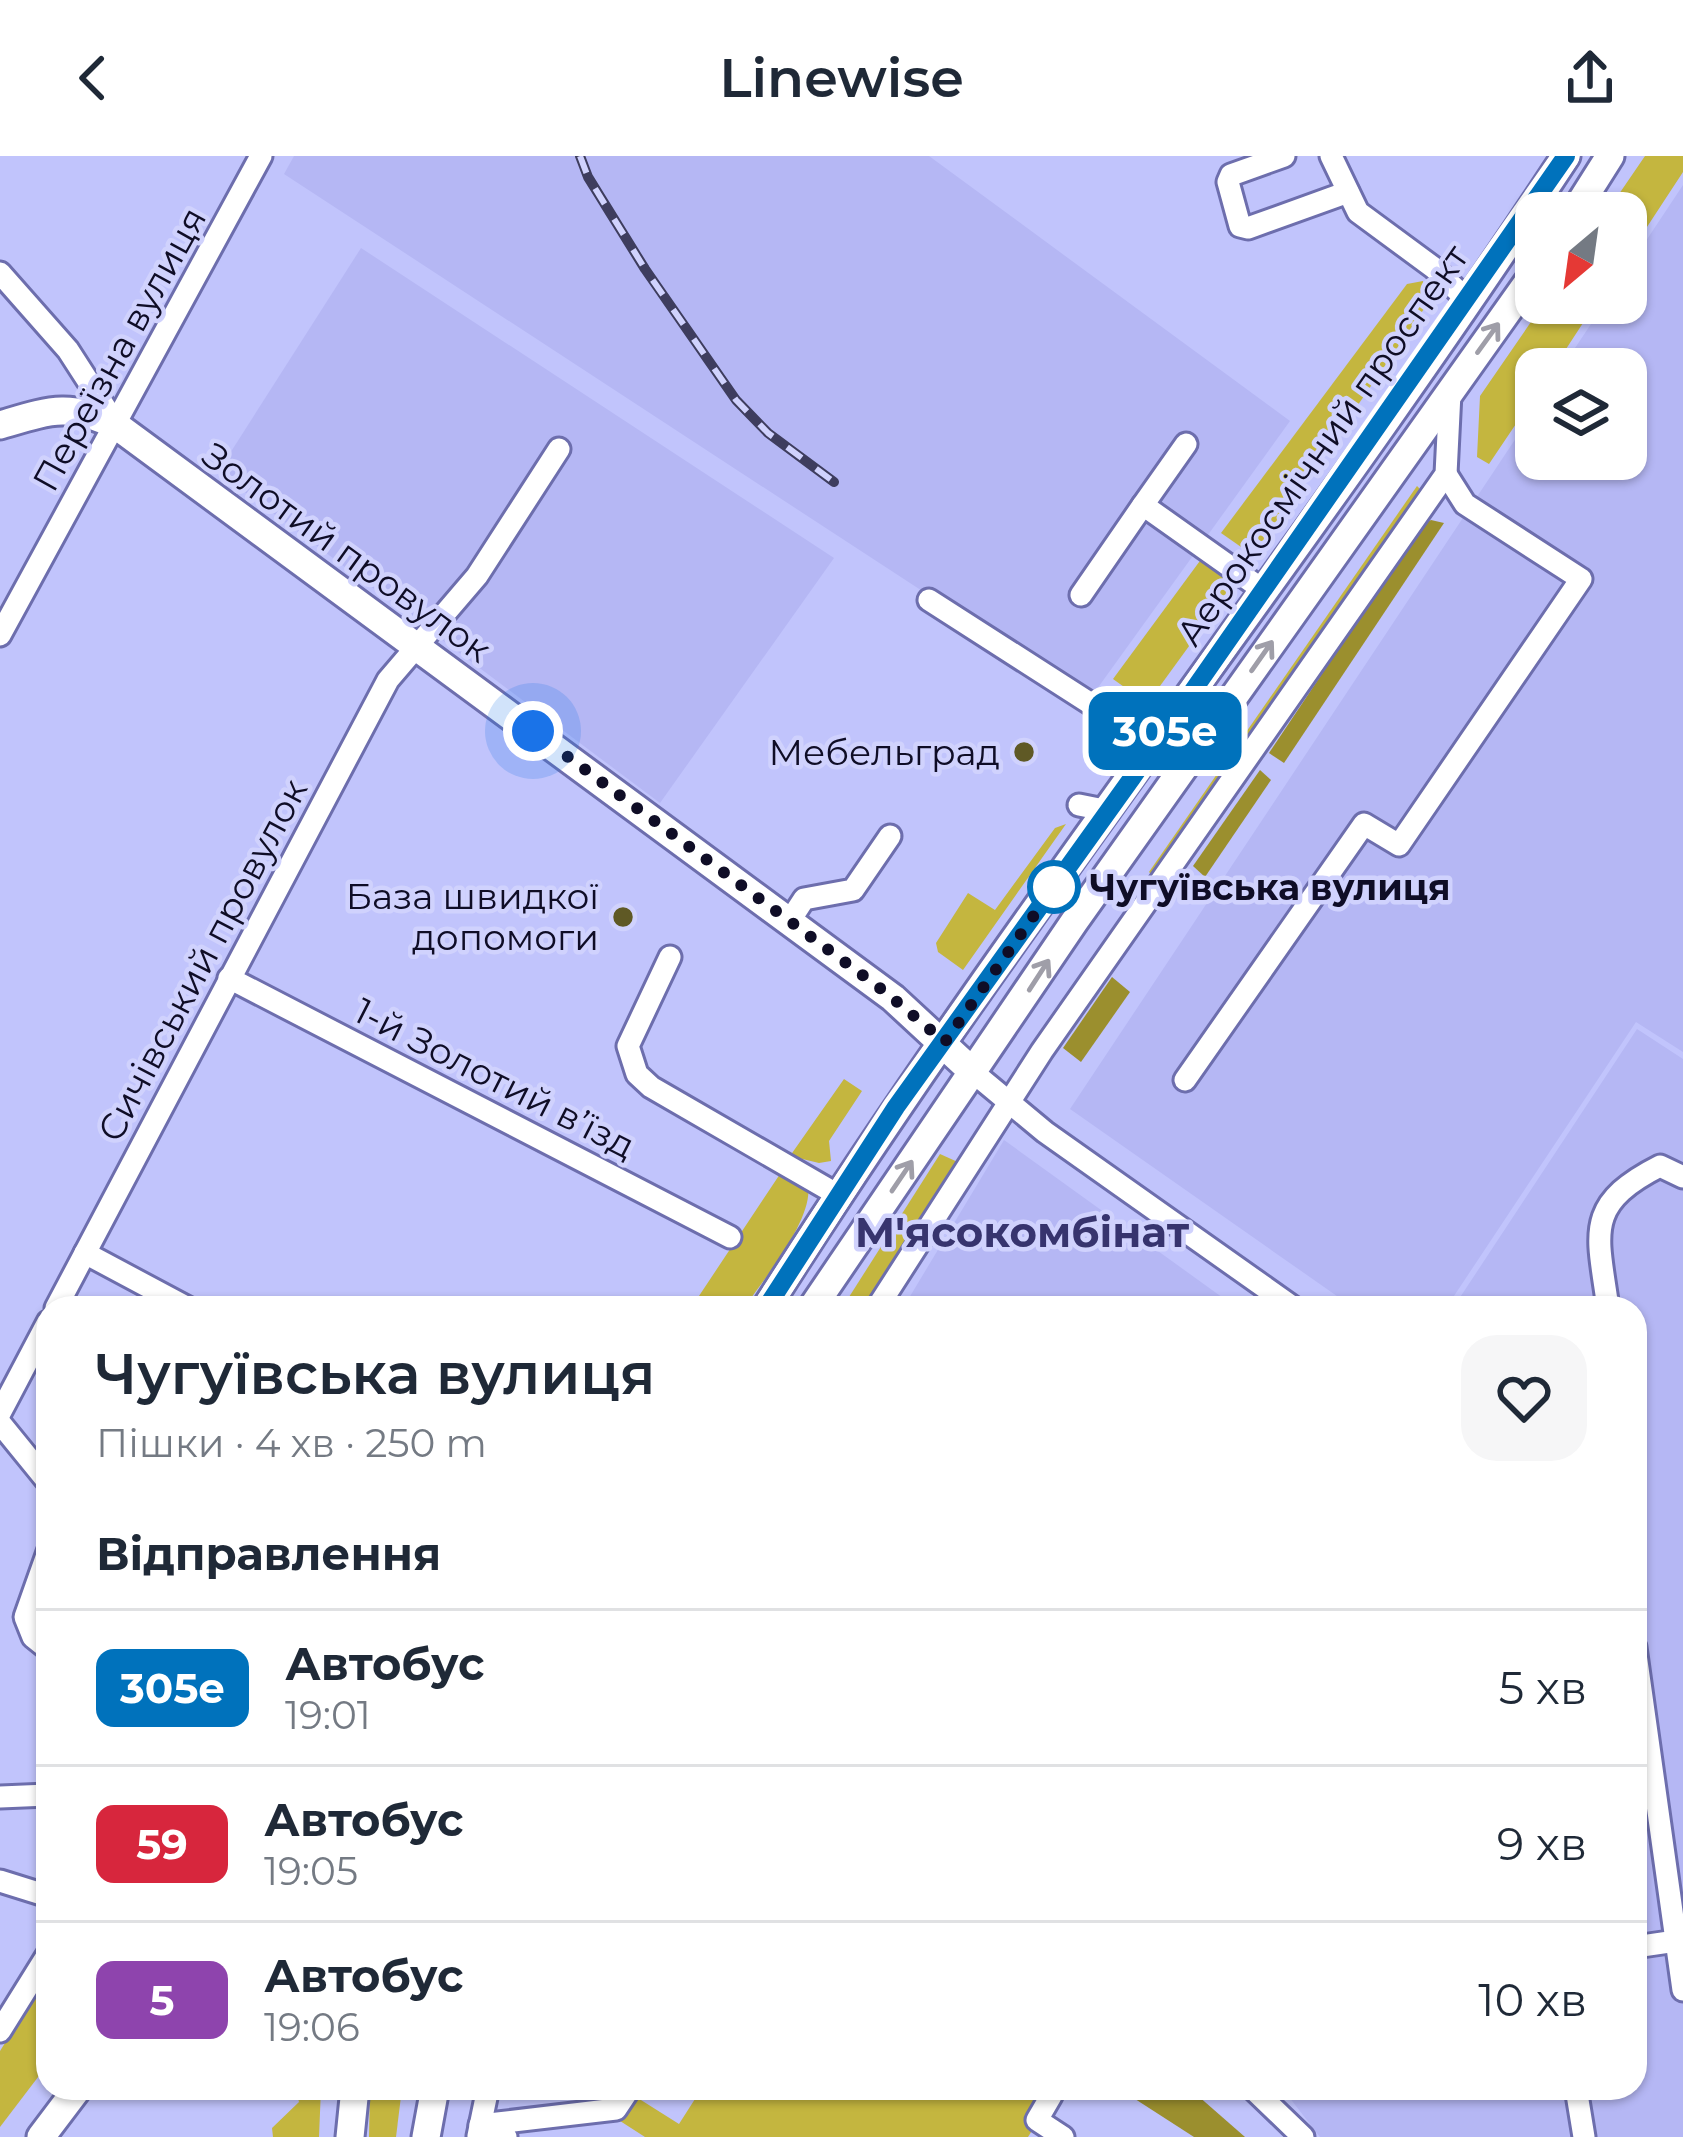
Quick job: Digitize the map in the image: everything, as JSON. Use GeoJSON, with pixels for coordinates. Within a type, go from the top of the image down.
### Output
{"type":"FeatureCollection","features":[{"type":"Feature","properties":{"kind":"main road","name":"Аерокосмічний проспект"},"geometry":{"type":"LineString","coordinates":[[774,1296],[896,1107],[1155,746],[1566,156]]}},
{"type":"Feature","properties":{"kind":"main road"},"geometry":{"type":"LineString","coordinates":[[1587,192],[1610,156]]}},
{"type":"Feature","properties":{"kind":"main road","name":"Аерокосмічний проспект"},"geometry":{"type":"LineString","coordinates":[[820,1296],[1074,922],[1515,300]]}},
{"type":"Feature","properties":{"kind":"main road","name":"Золотий провулок"},"geometry":{"type":"LineString","coordinates":[[0,424],[55,409],[94,414],[116,426],[789,922],[945,1042],[974,1072]]}},
{"type":"Feature","properties":{"kind":"main road"},"geometry":{"type":"LineString","coordinates":[[41,2137],[69,2100]]}},
{"type":"Feature","properties":{"kind":"main road"},"geometry":{"type":"LineString","coordinates":[[350,2137],[354,2100]]}},
{"type":"Feature","properties":{"kind":"main road"},"geometry":{"type":"LineString","coordinates":[[426,2137],[433,2100]]}},
{"type":"Feature","properties":{"kind":"street","name":"Переїзна вулиця"},"geometry":{"type":"LineString","coordinates":[[0,635],[261,156]]}},
{"type":"Feature","properties":{"kind":"street"},"geometry":{"type":"LineString","coordinates":[[1285,156],[1231,175],[1228,182],[1240,226],[1248,228],[1348,192]]}},
{"type":"Feature","properties":{"kind":"street"},"geometry":{"type":"LineString","coordinates":[[1331,156],[1365,220],[1412,250],[1467,300]]}},
{"type":"Feature","properties":{"kind":"street"},"geometry":{"type":"LineString","coordinates":[[0,273],[68,350],[116,426]]}},
{"type":"Feature","properties":{"kind":"street"},"geometry":{"type":"LineString","coordinates":[[885,1296],[1008,1104],[1446,474],[1450,391]]}},
{"type":"Feature","properties":{"kind":"street"},"geometry":{"type":"LineString","coordinates":[[1082,595],[1186,444]]}},
{"type":"Feature","properties":{"kind":"street","name":"Сичівський провулок"},"geometry":{"type":"LineString","coordinates":[[62,1296],[388,680],[477,576],[560,449]]}},
{"type":"Feature","properties":{"kind":"street"},"geometry":{"type":"LineString","coordinates":[[1185,1080],[1364,824],[1399,845],[1581,579],[1465,504],[1446,474]]}},
{"type":"Feature","properties":{"kind":"street"},"geometry":{"type":"LineString","coordinates":[[1143,505],[1263,590]]}},
{"type":"Feature","properties":{"kind":"street"},"geometry":{"type":"LineString","coordinates":[[929,600],[1155,746]]}},
{"type":"Feature","properties":{"kind":"street"},"geometry":{"type":"LineString","coordinates":[[1079,805],[1108,811]]}},
{"type":"Feature","properties":{"kind":"street"},"geometry":{"type":"LineString","coordinates":[[789,922],[805,899],[853,890],[890,836]]}},
{"type":"Feature","properties":{"kind":"street"},"geometry":{"type":"LineString","coordinates":[[670,957],[628,1046],[637,1074],[651,1087],[838,1195]]}},
{"type":"Feature","properties":{"kind":"street","name":"1-й Золотий в’їзд"},"geometry":{"type":"LineString","coordinates":[[229,978],[730,1237]]}},
{"type":"Feature","properties":{"kind":"street"},"geometry":{"type":"LineString","coordinates":[[974,1072],[1008,1104],[1277,1296]]}},
{"type":"Feature","properties":{"kind":"street"},"geometry":{"type":"LineString","coordinates":[[1606,1296],[1598,1232],[1604,1213],[1621,1190],[1660,1166],[1683,1178]]}},
{"type":"Feature","properties":{"kind":"street"},"geometry":{"type":"LineString","coordinates":[[85,1253],[166,1296]]}},
{"type":"Feature","properties":{"kind":"street"},"geometry":{"type":"LineString","coordinates":[[0,1413],[36,1345]]}},
{"type":"Feature","properties":{"kind":"street"},"geometry":{"type":"LineString","coordinates":[[0,1423],[36,1467]]}},
{"type":"Feature","properties":{"kind":"street"},"geometry":{"type":"LineString","coordinates":[[36,1586],[25,1617],[36,1639]]}},
{"type":"Feature","properties":{"kind":"street"},"geometry":{"type":"LineString","coordinates":[[1647,1733],[1683,1990]]}},
{"type":"Feature","properties":{"kind":"street"},"geometry":{"type":"LineString","coordinates":[[0,1797],[36,1796]]}},
{"type":"Feature","properties":{"kind":"street"},"geometry":{"type":"LineString","coordinates":[[0,1881],[36,1892]]}},
{"type":"Feature","properties":{"kind":"street"},"geometry":{"type":"LineString","coordinates":[[1647,1945],[1676,1940]]}},
{"type":"Feature","properties":{"kind":"street"},"geometry":{"type":"LineString","coordinates":[[0,2031],[36,1973]]}},
{"type":"Feature","properties":{"kind":"street"},"geometry":{"type":"LineString","coordinates":[[479,2131],[485,2100]]}},
{"type":"Feature","properties":{"kind":"street"},"geometry":{"type":"LineString","coordinates":[[479,2131],[616,2109],[622,2100]]}},
{"type":"Feature","properties":{"kind":"street"},"geometry":{"type":"LineString","coordinates":[[1049,2100],[1037,2120],[1063,2137]]}},
{"type":"Feature","properties":{"kind":"street"},"geometry":{"type":"LineString","coordinates":[[1264,2100],[1303,2137]]}},
{"type":"Feature","properties":{"kind":"street"},"geometry":{"type":"LineString","coordinates":[[1578,2100],[1584,2137]]}},
{"type":"Feature","properties":{"kind":"street"},"geometry":{"type":"LineString","coordinates":[[479,2131],[506,2137]]}},
{"type":"Feature","properties":{"kind":"shaded area"},"geometry":{"type":"Polygon","coordinates":[[[294,156],[929,156],[1290,421],[1089,700],[284,174],[294,156]]]}},
{"type":"Feature","properties":{"kind":"shaded area"},"geometry":{"type":"Polygon","coordinates":[[[1645,156],[1683,156],[1683,172],[1647,227],[1647,192],[1620,192],[1645,156]]]}},
{"type":"Feature","properties":{"kind":"shaded area"},"geometry":{"type":"Polygon","coordinates":[[[1683,185],[1683,1052],[1636,1022],[1454,1296],[1337,1296],[1070,1109],[1515,440],[1515,480],[1647,480],[1647,348],[1575,348],[1591,324],[1647,324],[1647,239],[1683,185]]]}},
{"type":"Feature","properties":{"kind":"shaded area"},"geometry":{"type":"Polygon","coordinates":[[[361,248],[834,558],[660,803],[218,472],[361,248]]]}},
{"type":"Feature","properties":{"kind":"shaded area"},"geometry":{"type":"Polygon","coordinates":[[[1423,281],[1426,306],[1254,556],[1221,533],[1407,284],[1423,281]]]}},
{"type":"Feature","properties":{"kind":"shaded area"},"geometry":{"type":"Polygon","coordinates":[[[1530,324],[1582,324],[1567,348],[1515,348],[1515,425],[1489,464],[1477,457],[1480,396],[1530,324]]]}},
{"type":"Feature","properties":{"kind":"shaded area"},"geometry":{"type":"Polygon","coordinates":[[[1417,486],[1423,492],[1157,880],[1149,872],[1417,486]]]}},
{"type":"Feature","properties":{"kind":"shaded area"},"geometry":{"type":"Polygon","coordinates":[[[1431,520],[1444,523],[1284,763],[1269,753],[1421,526],[1431,520]]]}},
{"type":"Feature","properties":{"kind":"shaded area"},"geometry":{"type":"Polygon","coordinates":[[[1205,554],[1234,580],[1232,587],[1152,697],[1141,699],[1113,679],[1205,554]]]}},
{"type":"Feature","properties":{"kind":"shaded area"},"geometry":{"type":"Polygon","coordinates":[[[1260,770],[1271,780],[1205,877],[1193,866],[1260,770]]]}},
{"type":"Feature","properties":{"kind":"shaded area"},"geometry":{"type":"Polygon","coordinates":[[[1066,824],[963,970],[938,952],[936,943],[968,893],[995,910],[1055,828],[1066,824]]]}},
{"type":"Feature","properties":{"kind":"shaded area"},"geometry":{"type":"Polygon","coordinates":[[[1112,977],[1130,992],[1081,1062],[1063,1048],[1112,977]]]}},
{"type":"Feature","properties":{"kind":"shaded area"},"geometry":{"type":"Polygon","coordinates":[[[1637,1029],[1683,1059],[1683,2137],[1320,2137],[1291,2100],[1647,2100],[1647,1296],[1461,1296],[1637,1029]]]}},
{"type":"Feature","properties":{"kind":"shaded area"},"geometry":{"type":"Polygon","coordinates":[[[844,1079],[862,1091],[829,1141],[831,1161],[790,1156],[844,1079]]]}},
{"type":"Feature","properties":{"kind":"shaded area"},"geometry":{"type":"Polygon","coordinates":[[[1004,1140],[1220,1296],[910,1296],[1004,1140]]]}},
{"type":"Feature","properties":{"kind":"shaded area"},"geometry":{"type":"Polygon","coordinates":[[[940,1154],[960,1163],[873,1296],[850,1296],[940,1154]]]}},
{"type":"Feature","properties":{"kind":"shaded area"},"geometry":{"type":"Polygon","coordinates":[[[784,1168],[807,1181],[805,1211],[797,1228],[753,1296],[699,1296],[784,1168]]]}},
{"type":"Feature","properties":{"kind":"shaded area"},"geometry":{"type":"Polygon","coordinates":[[[36,1993],[36,2080],[0,2127],[0,2051],[36,1993]]]}},
{"type":"Feature","properties":{"kind":"shaded area"},"geometry":{"type":"Polygon","coordinates":[[[321,2100],[319,2137],[273,2137],[272,2128],[299,2102],[321,2100]]]}},
{"type":"Feature","properties":{"kind":"shaded area"},"geometry":{"type":"Polygon","coordinates":[[[370,2100],[401,2100],[396,2137],[369,2137],[370,2100]]]}},
{"type":"Feature","properties":{"kind":"shaded area"},"geometry":{"type":"Polygon","coordinates":[[[630,2100],[641,2100],[679,2124],[694,2100],[1037,2100],[1025,2123],[1033,2129],[1028,2137],[645,2137],[617,2119],[630,2100]]]}},
{"type":"Feature","properties":{"kind":"shaded area"},"geometry":{"type":"Polygon","coordinates":[[[1137,2100],[1203,2100],[1245,2137],[1194,2137],[1137,2100]]]}},
{"type":"Feature","properties":{"kind":"railway"},"geometry":{"type":"LineString","coordinates":[[580,156],[645,269],[736,400],[768,433],[834,482]]}},
{"type":"Feature","properties":{"kind":"bus line","name":"305e"},"geometry":{"type":"LineString","coordinates":[[774,1296],[896,1107],[1566,156]]}},
{"type":"Feature","properties":{"kind":"place","name":"Мебельград"},"geometry":{"type":"Point","coordinates":[1024,752]}},
{"type":"Feature","properties":{"kind":"place","name":"Чугуївська вулиця"},"geometry":{"type":"Point","coordinates":[1054,887]}},
{"type":"Feature","properties":{"kind":"place","name":"База швидкої допомоги"},"geometry":{"type":"Point","coordinates":[623,917]}},
{"type":"Feature","properties":{"kind":"district","name":"М'ясокомбінат"},"geometry":{"type":"Point","coordinates":[1022,1232]}},
{"type":"Feature","properties":{"kind":"route"},"geometry":{"type":"LineString","coordinates":[[533,731],[884,991],[945,1042],[1054,887]]}}]}
